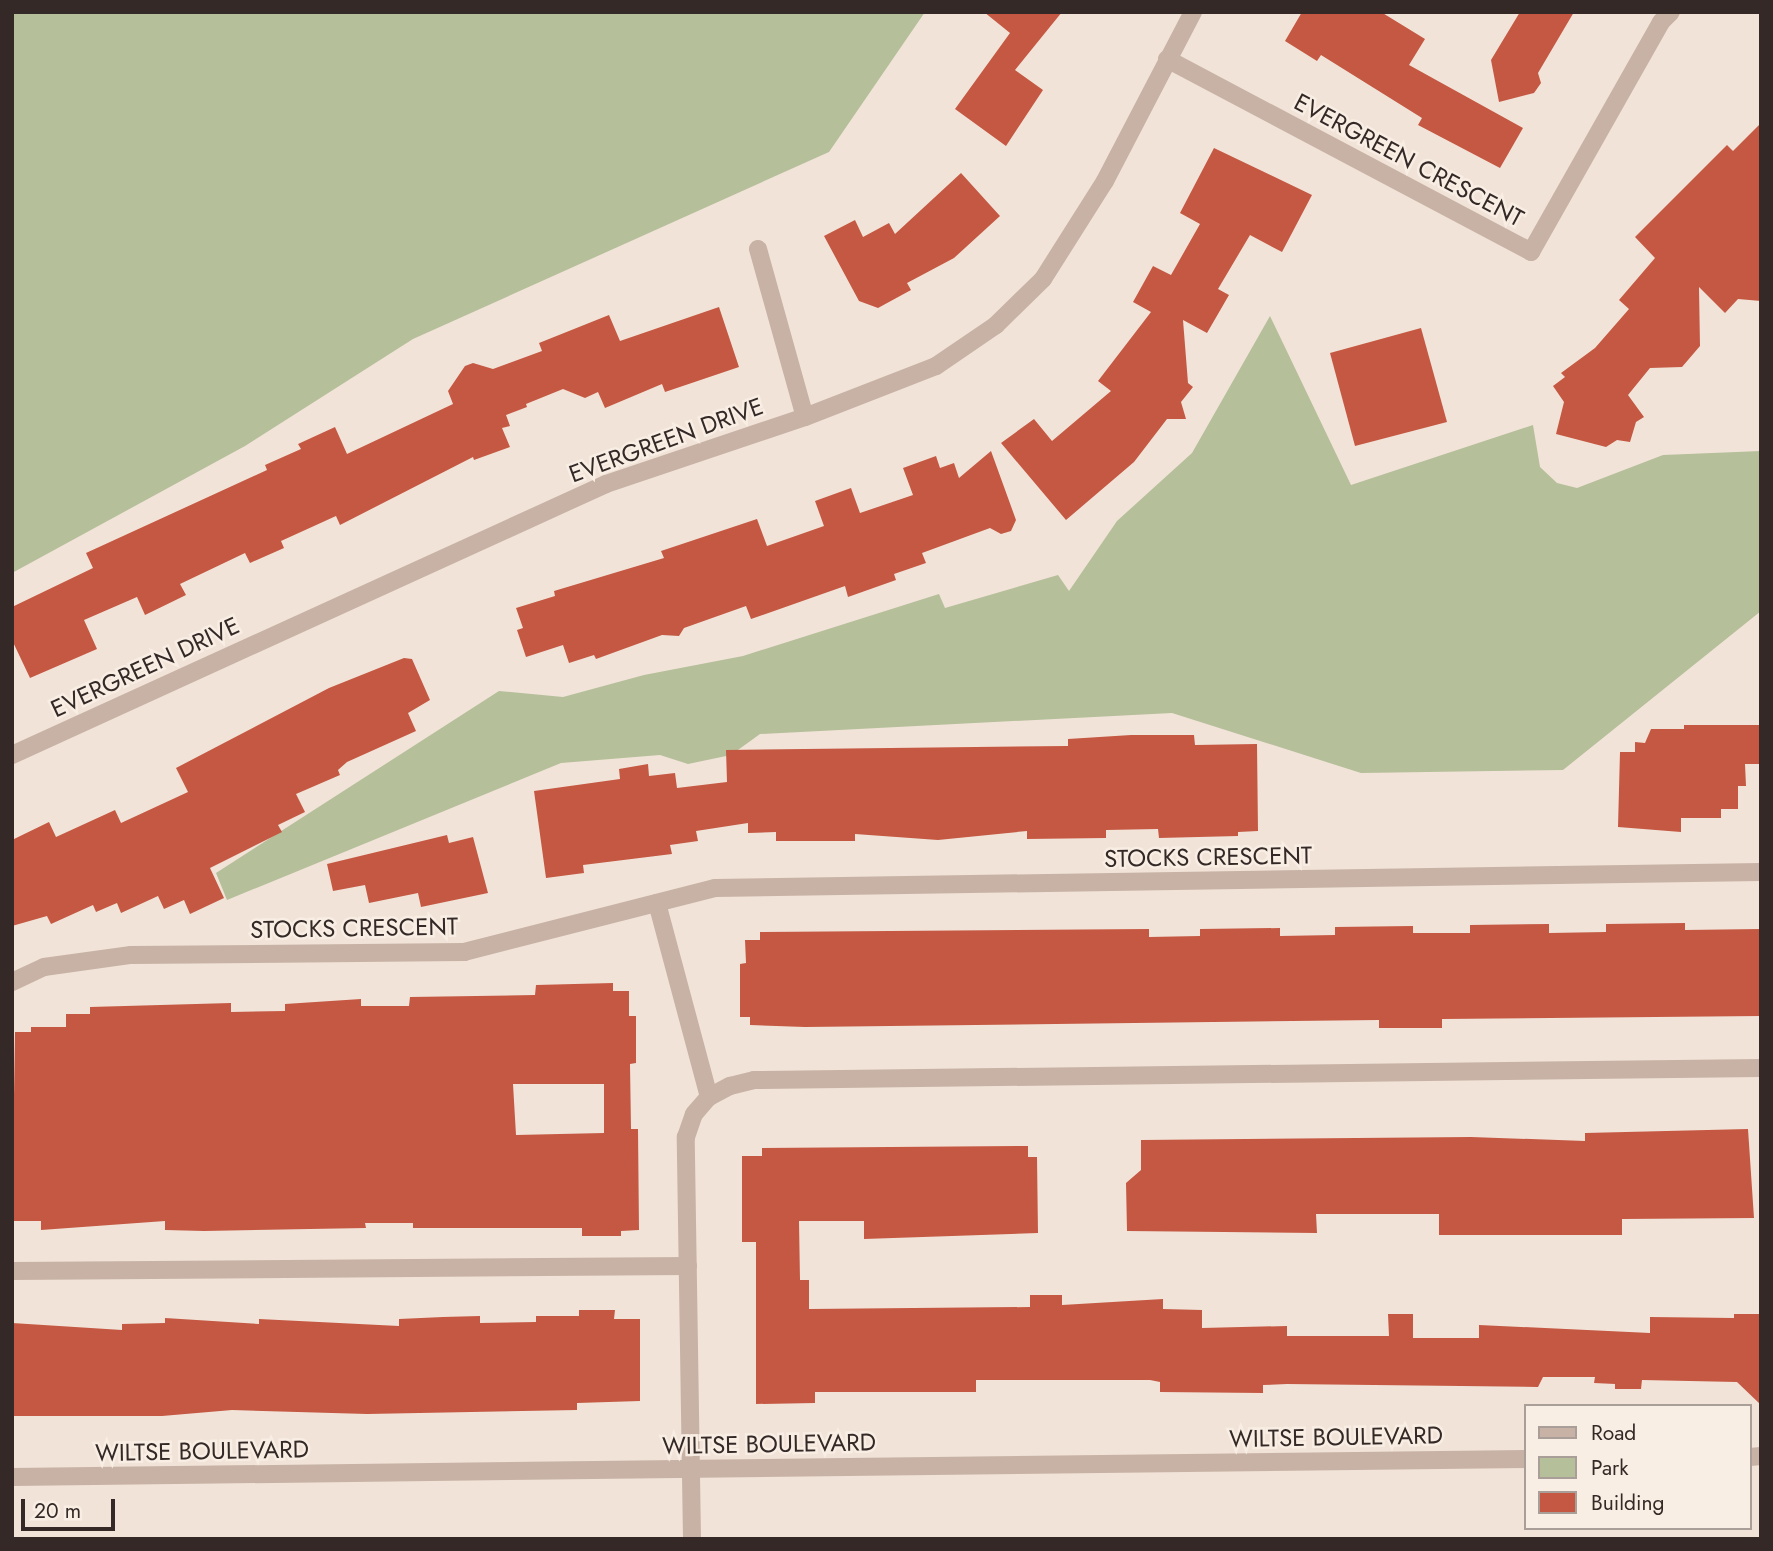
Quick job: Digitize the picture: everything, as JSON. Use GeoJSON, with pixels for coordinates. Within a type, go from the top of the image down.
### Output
{"type":"FeatureCollection","features":[{"type":"Feature","properties":{"kind":"street","name":"EVERGREEN DRIVE"},"geometry":{"type":"LineString","coordinates":[[12,755],[606,484],[805,417],[936,366],[996,325],[1043,279],[1099,191],[1193,12]]}},
{"type":"Feature","properties":{"kind":"street","name":"EVERGREEN CRESCENT"},"geometry":{"type":"LineString","coordinates":[[1167,59],[1531,252],[1661,22],[1671,12]]}},
{"type":"Feature","properties":{"kind":"street"},"geometry":{"type":"LineString","coordinates":[[758,249],[805,417]]}},
{"type":"Feature","properties":{"kind":"street","name":"STOCKS CRESCENT"},"geometry":{"type":"LineString","coordinates":[[12,982],[44,967],[131,955],[464,952],[715,888],[1761,872]]}},
{"type":"Feature","properties":{"kind":"street"},"geometry":{"type":"LineString","coordinates":[[657,903],[709,1097]]}},
{"type":"Feature","properties":{"kind":"street"},"geometry":{"type":"LineString","coordinates":[[692,1539],[686,1138],[694,1114],[709,1097],[754,1080],[1761,1068]]}},
{"type":"Feature","properties":{"kind":"street"},"geometry":{"type":"LineString","coordinates":[[12,1270],[688,1266]]}},
{"type":"Feature","properties":{"kind":"street","name":"WILTSE BOULEVARD"},"geometry":{"type":"LineString","coordinates":[[12,1478],[1524,1459]]}},
{"type":"Feature","properties":{"kind":"green space"},"geometry":{"type":"Polygon","coordinates":[[[12,12],[925,12],[829,152],[413,339],[245,446],[12,573],[12,12]]]}},
{"type":"Feature","properties":{"kind":"green space"},"geometry":{"type":"Polygon","coordinates":[[[1270,316],[1351,485],[1533,425],[1540,467],[1557,483],[1577,488],[1663,455],[1761,451],[1761,611],[1563,770],[1361,773],[1172,713],[760,734],[731,755],[688,764],[660,755],[561,763],[227,900],[216,873],[499,691],[563,697],[644,675],[743,656],[939,594],[945,608],[1058,575],[1069,591],[1117,521],[1192,453],[1270,316]]]}},
{"type":"Feature","properties":{"kind":"building"},"geometry":{"type":"Polygon","coordinates":[[[984,12],[1062,12],[1015,70],[1043,90],[1006,146],[955,109],[1010,33],[984,12]]]}},
{"type":"Feature","properties":{"kind":"building"},"geometry":{"type":"Polygon","coordinates":[[[1302,12],[1381,12],[1425,39],[1409,65],[1523,128],[1500,168],[1418,125],[1422,118],[1321,55],[1317,61],[1285,41],[1302,12]]]}},
{"type":"Feature","properties":{"kind":"building"},"geometry":{"type":"Polygon","coordinates":[[[1520,12],[1574,12],[1538,73],[1541,83],[1534,93],[1499,102],[1491,60],[1520,12]]]}},
{"type":"Feature","properties":{"kind":"building"},"geometry":{"type":"Polygon","coordinates":[[[1761,123],[1761,301],[1738,299],[1725,313],[1699,287],[1700,346],[1682,367],[1650,368],[1628,395],[1644,417],[1636,422],[1630,442],[1617,440],[1606,447],[1556,434],[1564,402],[1553,386],[1565,377],[1561,373],[1595,348],[1629,309],[1619,300],[1655,258],[1635,237],[1727,145],[1733,151],[1761,123]]]}},
{"type":"Feature","properties":{"kind":"building"},"geometry":{"type":"Polygon","coordinates":[[[1214,148],[1312,195],[1282,252],[1250,235],[1218,289],[1229,295],[1207,333],[1183,320],[1188,383],[1193,387],[1181,402],[1186,419],[1167,419],[1134,462],[1066,520],[1001,443],[1034,419],[1052,441],[1111,391],[1098,381],[1151,312],[1133,302],[1153,266],[1171,275],[1200,224],[1180,213],[1214,148]]]}},
{"type":"Feature","properties":{"kind":"building"},"geometry":{"type":"Polygon","coordinates":[[[961,173],[1000,216],[954,258],[907,283],[911,290],[878,308],[859,301],[824,236],[855,220],[863,237],[889,223],[895,234],[961,173]]]}},
{"type":"Feature","properties":{"kind":"building"},"geometry":{"type":"Polygon","coordinates":[[[719,307],[739,367],[665,392],[662,384],[605,408],[598,392],[585,398],[563,389],[526,404],[527,407],[506,415],[510,426],[502,428],[510,447],[474,460],[473,457],[340,525],[336,516],[281,541],[284,548],[250,563],[245,553],[180,584],[186,595],[145,615],[137,597],[84,620],[97,649],[30,678],[12,640],[12,607],[93,568],[86,553],[267,470],[265,465],[301,449],[298,444],[335,427],[347,454],[453,404],[448,391],[465,366],[473,363],[493,369],[542,351],[539,343],[609,315],[620,341],[719,307]]]}},
{"type":"Feature","properties":{"kind":"building"},"geometry":{"type":"Polygon","coordinates":[[[1421,328],[1447,422],[1355,446],[1330,353],[1421,328]]]}},
{"type":"Feature","properties":{"kind":"building"},"geometry":{"type":"Polygon","coordinates":[[[991,451],[1016,520],[1011,531],[1001,534],[990,528],[922,553],[926,563],[894,574],[896,580],[848,597],[845,586],[751,619],[746,606],[684,628],[679,636],[662,635],[596,659],[594,655],[569,663],[563,645],[526,657],[517,630],[523,628],[516,608],[555,596],[554,591],[664,558],[661,551],[757,519],[767,546],[824,526],[815,501],[851,488],[860,513],[913,495],[903,468],[936,456],[940,468],[954,463],[959,478],[991,451]]]}},
{"type":"Feature","properties":{"kind":"building"},"geometry":{"type":"Polygon","coordinates":[[[404,658],[412,659],[430,700],[408,713],[416,731],[347,762],[338,770],[340,775],[296,794],[305,812],[278,825],[282,832],[210,868],[224,898],[190,914],[184,900],[164,909],[158,896],[121,913],[117,903],[96,912],[93,905],[51,924],[47,916],[12,926],[12,840],[49,822],[56,837],[115,810],[121,823],[188,792],[176,768],[329,688],[404,658]]]}},
{"type":"Feature","properties":{"kind":"building"},"geometry":{"type":"Polygon","coordinates":[[[1684,725],[1761,725],[1761,764],[1745,764],[1746,786],[1738,786],[1738,809],[1721,809],[1721,818],[1681,818],[1681,832],[1618,827],[1620,752],[1635,752],[1635,742],[1645,743],[1651,729],[1684,729],[1684,725]]]}},
{"type":"Feature","properties":{"kind":"building"},"geometry":{"type":"Polygon","coordinates":[[[1194,735],[1195,745],[1257,744],[1258,831],[1238,832],[1238,836],[1159,838],[1158,829],[1106,830],[1106,838],[1027,839],[1027,831],[938,840],[855,834],[855,841],[776,841],[776,832],[748,833],[748,823],[696,831],[698,841],[670,845],[672,854],[583,865],[584,873],[546,878],[534,791],[620,779],[619,769],[648,764],[649,776],[675,773],[677,788],[727,782],[726,750],[1068,746],[1068,739],[1194,735]]]}},
{"type":"Feature","properties":{"kind":"building"},"geometry":{"type":"Polygon","coordinates":[[[447,835],[449,843],[473,837],[488,893],[421,907],[418,893],[369,903],[365,885],[333,891],[327,864],[447,835]]]}},
{"type":"Feature","properties":{"kind":"building"},"geometry":{"type":"Polygon","coordinates":[[[1685,923],[1685,930],[1761,929],[1761,1016],[1442,1019],[1442,1028],[1379,1028],[1379,1020],[805,1027],[750,1025],[750,1017],[740,1017],[740,964],[746,963],[745,940],[760,940],[760,932],[1149,929],[1149,937],[1200,936],[1200,929],[1280,928],[1280,936],[1335,935],[1335,927],[1413,926],[1413,933],[1470,933],[1470,925],[1549,924],[1549,933],[1606,932],[1606,924],[1685,923]]]}},
{"type":"Feature","properties":{"kind":"building"},"geometry":{"type":"Polygon","coordinates":[[[613,983],[613,991],[629,991],[629,1016],[636,1016],[636,1063],[630,1064],[631,1129],[638,1129],[639,1230],[621,1231],[621,1236],[582,1236],[582,1228],[413,1228],[413,1223],[365,1223],[366,1228],[204,1231],[165,1230],[165,1221],[41,1230],[41,1221],[12,1221],[15,1032],[31,1032],[31,1027],[66,1027],[66,1014],[90,1014],[90,1007],[231,1003],[231,1012],[285,1011],[285,1004],[361,999],[361,1006],[409,1006],[410,997],[535,995],[536,985],[613,983]],[[513,1084],[516,1135],[604,1133],[604,1084],[513,1084]]]}},
{"type":"Feature","properties":{"kind":"building"},"geometry":{"type":"Polygon","coordinates":[[[1748,1129],[1754,1218],[1622,1219],[1622,1235],[1439,1235],[1439,1214],[1316,1214],[1317,1233],[1127,1231],[1126,1183],[1141,1170],[1141,1140],[1471,1137],[1585,1141],[1585,1133],[1748,1129]]]}},
{"type":"Feature","properties":{"kind":"building"},"geometry":{"type":"Polygon","coordinates":[[[1028,1146],[1028,1157],[1037,1157],[1038,1233],[864,1239],[864,1221],[799,1221],[800,1280],[809,1280],[809,1309],[1030,1307],[1030,1295],[1062,1295],[1062,1305],[1163,1299],[1163,1309],[1202,1310],[1202,1328],[1287,1326],[1287,1336],[1389,1336],[1388,1314],[1413,1314],[1413,1338],[1479,1338],[1479,1325],[1650,1333],[1650,1317],[1734,1318],[1734,1314],[1761,1314],[1761,1405],[1737,1382],[1642,1380],[1641,1389],[1615,1389],[1615,1384],[1594,1383],[1595,1377],[1543,1377],[1538,1387],[1263,1385],[1263,1393],[1160,1392],[1160,1382],[1150,1380],[976,1380],[976,1392],[815,1392],[815,1403],[756,1404],[756,1242],[742,1242],[742,1156],[762,1156],[762,1148],[1028,1146]]]}},
{"type":"Feature","properties":{"kind":"building"},"geometry":{"type":"Polygon","coordinates":[[[579,1310],[615,1310],[614,1319],[640,1319],[640,1401],[577,1403],[577,1410],[367,1414],[232,1410],[162,1416],[12,1416],[12,1323],[122,1330],[122,1324],[165,1323],[165,1318],[259,1324],[259,1319],[399,1326],[399,1319],[443,1317],[480,1316],[480,1323],[536,1322],[536,1316],[579,1316],[579,1310]]]}}]}
